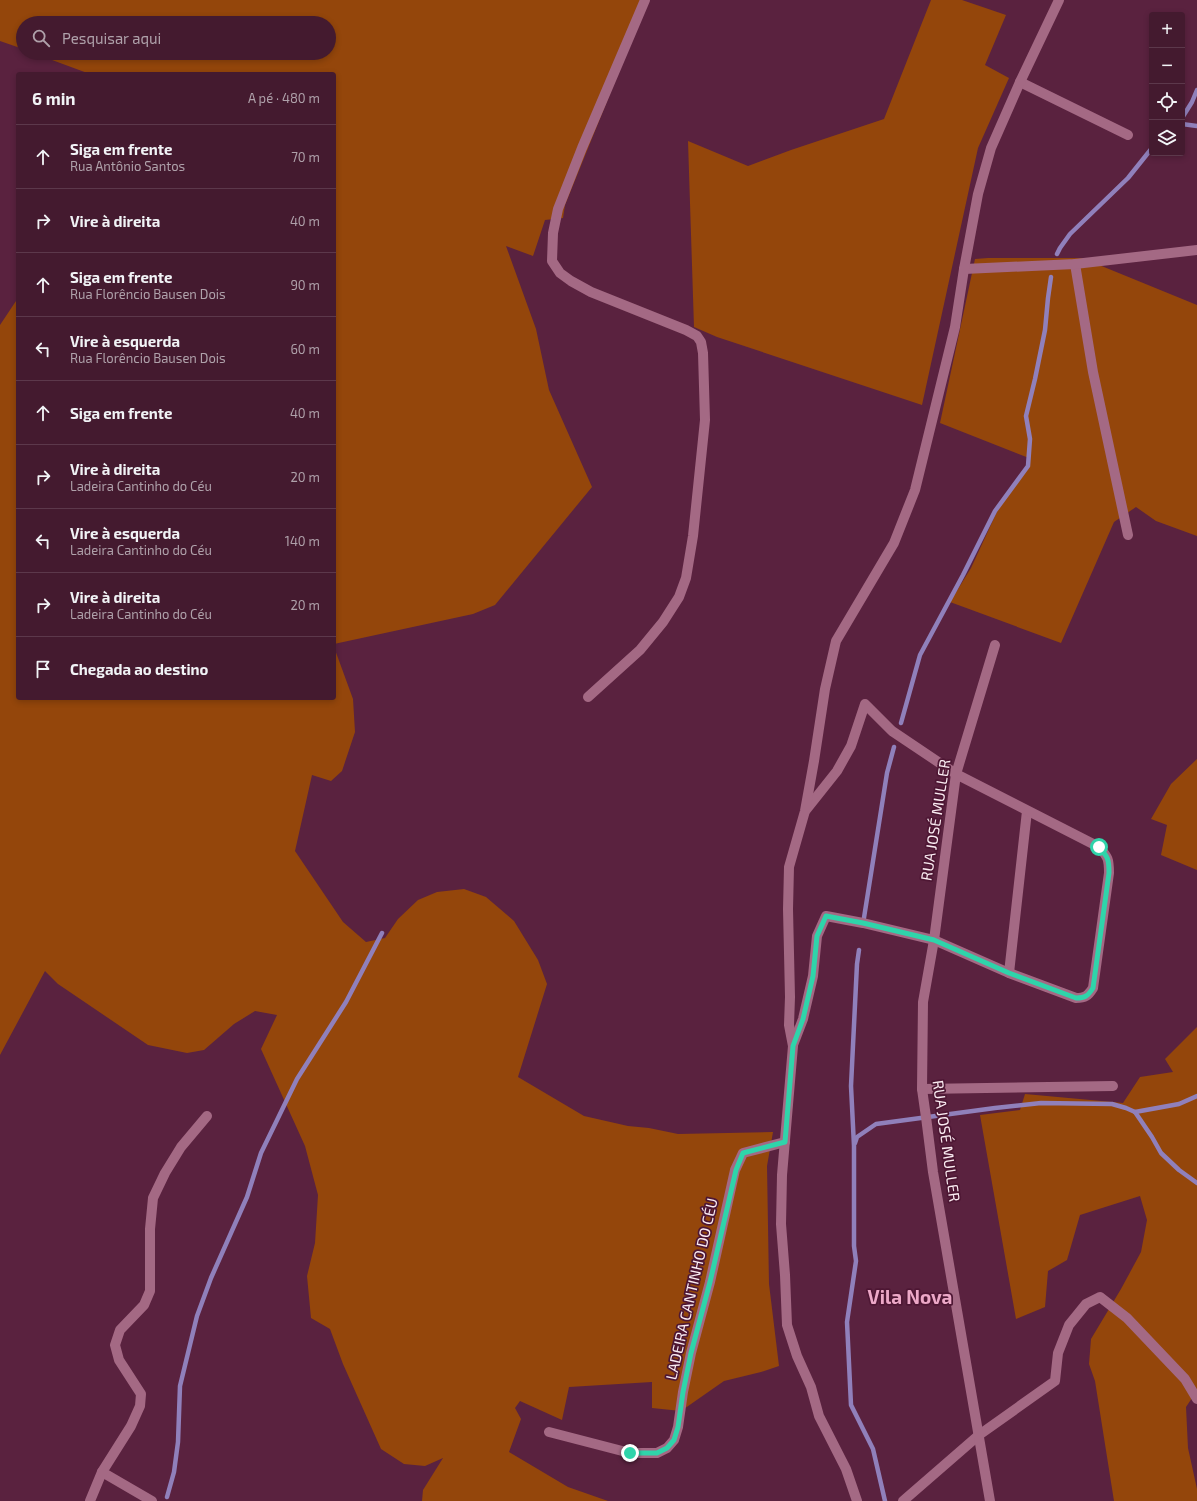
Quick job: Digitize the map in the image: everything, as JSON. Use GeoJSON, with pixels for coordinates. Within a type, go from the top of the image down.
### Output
{"type":"FeatureCollection","features":[{"type":"Feature","properties":{"kind":"street"},"geometry":{"type":"LineString","coordinates":[[588,697],[640,650],[663,622],[679,597],[686,578],[693,536],[705,420],[703,353],[701,342],[697,336],[686,330],[591,292],[560,273],[552,260],[553,233],[558,209],[582,148],[645,0]]}},
{"type":"Feature","properties":{"kind":"street"},"geometry":{"type":"LineString","coordinates":[[858,1501],[846,1468],[819,1416],[811,1387],[787,1325],[781,1224],[782,1175],[793,1046],[789,1025],[790,997],[788,909],[790,867],[805,811],[825,689],[836,641],[894,543],[915,490],[955,327],[978,194],[991,148],[1020,82],[1059,0]]}},
{"type":"Feature","properties":{"kind":"street"},"geometry":{"type":"LineString","coordinates":[[1020,82],[1128,135]]}},
{"type":"Feature","properties":{"kind":"street"},"geometry":{"type":"LineString","coordinates":[[964,269],[1075,264],[1197,250]]}},
{"type":"Feature","properties":{"kind":"street"},"geometry":{"type":"LineString","coordinates":[[1075,264],[1093,372],[1128,535]]}},
{"type":"Feature","properties":{"kind":"street","name":"RUA JOSÉ MULLER"},"geometry":{"type":"LineString","coordinates":[[990,1501],[933,1172],[922,1089],[923,1002],[934,940],[956,774],[995,645]]}},
{"type":"Feature","properties":{"kind":"street"},"geometry":{"type":"LineString","coordinates":[[793,1046],[803,1019],[813,976],[817,936],[826,916],[934,940],[1009,973],[1076,998],[1084,998],[1089,995],[1093,988],[1109,873],[1109,861],[1107,855],[1099,847],[1027,812],[956,774],[892,731],[865,704],[851,746],[837,771],[805,811]]}},
{"type":"Feature","properties":{"kind":"street"},"geometry":{"type":"LineString","coordinates":[[1009,973],[1027,812]]}},
{"type":"Feature","properties":{"kind":"street"},"geometry":{"type":"LineString","coordinates":[[922,1089],[1113,1086]]}},
{"type":"Feature","properties":{"kind":"street"},"geometry":{"type":"LineString","coordinates":[[90,1501],[102,1472],[131,1426],[140,1406],[141,1394],[119,1360],[115,1345],[120,1330],[144,1305],[150,1291],[150,1229],[154,1198],[181,1147],[207,1116]]}},
{"type":"Feature","properties":{"kind":"street","name":"LADEIRA CANTINHO DO CÉU"},"geometry":{"type":"LineString","coordinates":[[549,1432],[630,1453],[657,1453],[667,1448],[674,1440],[678,1427],[691,1353],[710,1282],[736,1170],[743,1153],[785,1142]]}},
{"type":"Feature","properties":{"kind":"street"},"geometry":{"type":"LineString","coordinates":[[903,1501],[979,1435],[1055,1381],[1058,1352],[1069,1325],[1086,1304],[1100,1297],[1127,1318],[1185,1379],[1197,1399]]}},
{"type":"Feature","properties":{"kind":"street"},"geometry":{"type":"LineString","coordinates":[[102,1472],[152,1501]]}},
{"type":"Feature","properties":{"kind":"shaded area"},"geometry":{"type":"Polygon","coordinates":[[[0,0],[648,0],[565,205],[563,218],[545,220],[533,256],[506,246],[536,329],[549,390],[592,487],[495,605],[473,614],[336,644],[336,72],[85,72],[52,60],[336,60],[336,16],[16,16],[16,47],[0,41],[0,0]]]}},
{"type":"Feature","properties":{"kind":"shaded area"},"geometry":{"type":"Polygon","coordinates":[[[931,0],[962,0],[1006,15],[985,65],[1009,78],[978,148],[922,405],[717,337],[694,327],[688,141],[748,166],[884,119],[931,0]]]}},
{"type":"Feature","properties":{"kind":"shaded area"},"geometry":{"type":"Polygon","coordinates":[[[1082,258],[1197,305],[1197,536],[1156,521],[1136,507],[1114,522],[1061,643],[950,602],[971,568],[1001,503],[1024,474],[1029,458],[940,423],[975,259],[1082,258]]]}},
{"type":"Feature","properties":{"kind":"shaded area"},"geometry":{"type":"Polygon","coordinates":[[[16,301],[16,700],[336,700],[336,652],[353,699],[355,732],[342,771],[331,781],[312,775],[295,851],[343,922],[366,942],[385,938],[398,919],[418,900],[437,892],[464,889],[486,897],[514,921],[538,960],[547,984],[518,1077],[584,1116],[628,1126],[649,1128],[678,1134],[773,1132],[767,1166],[769,1284],[779,1366],[724,1381],[681,1411],[652,1408],[652,1382],[569,1387],[562,1420],[520,1401],[515,1408],[521,1419],[509,1452],[568,1487],[608,1501],[422,1501],[423,1490],[443,1458],[425,1466],[404,1464],[381,1449],[343,1364],[330,1329],[311,1318],[307,1276],[315,1243],[318,1195],[305,1146],[261,1049],[277,1015],[255,1011],[234,1024],[204,1050],[187,1053],[148,1045],[58,984],[45,971],[0,1055],[0,325],[16,301]]]}},
{"type":"Feature","properties":{"kind":"shaded area"},"geometry":{"type":"Polygon","coordinates":[[[1197,759],[1197,870],[1161,855],[1167,825],[1151,819],[1171,784],[1197,759]]]}},
{"type":"Feature","properties":{"kind":"shaded area"},"geometry":{"type":"Polygon","coordinates":[[[1197,1027],[1197,1394],[1194,1395],[1186,1407],[1188,1448],[1197,1489],[1197,1501],[1114,1501],[1095,1381],[1089,1364],[1091,1339],[1141,1252],[1147,1220],[1140,1196],[1080,1215],[1067,1260],[1048,1271],[1045,1307],[1016,1319],[980,1115],[1020,1110],[1025,1094],[1123,1103],[1140,1077],[1173,1072],[1165,1059],[1197,1027]]]}},
{"type":"Feature","properties":{"kind":"waterway"},"geometry":{"type":"LineString","coordinates":[[1185,113],[1197,90]]}},
{"type":"Feature","properties":{"kind":"waterway"},"geometry":{"type":"LineString","coordinates":[[1185,124],[1197,126]]}},
{"type":"Feature","properties":{"kind":"waterway"},"geometry":{"type":"LineString","coordinates":[[1057,254],[1070,234],[1128,178],[1149,152]]}},
{"type":"Feature","properties":{"kind":"waterway"},"geometry":{"type":"LineString","coordinates":[[901,723],[920,655],[995,511],[1028,466],[1030,439],[1026,416],[1045,330],[1051,277]]}},
{"type":"Feature","properties":{"kind":"waterway"},"geometry":{"type":"LineString","coordinates":[[863,924],[887,773],[894,747]]}},
{"type":"Feature","properties":{"kind":"waterway"},"geometry":{"type":"LineString","coordinates":[[167,1497],[174,1472],[178,1442],[180,1386],[197,1316],[211,1278],[247,1197],[261,1153],[297,1079],[346,1002],[382,933]]}},
{"type":"Feature","properties":{"kind":"waterway"},"geometry":{"type":"LineString","coordinates":[[859,950],[851,1086],[854,1146],[854,1246],[856,1261],[847,1322],[851,1405],[873,1449],[885,1501]]}},
{"type":"Feature","properties":{"kind":"waterway"},"geometry":{"type":"LineString","coordinates":[[1135,1112],[1179,1104],[1197,1096]]}},
{"type":"Feature","properties":{"kind":"waterway"},"geometry":{"type":"LineString","coordinates":[[855,1143],[857,1137],[876,1124],[1041,1103],[1112,1104],[1135,1112],[1161,1153],[1179,1170],[1197,1183]]}},
{"type":"Feature","properties":{"kind":"district","name":"Vila Nova"},"geometry":{"type":"Point","coordinates":[910,1297]}},
{"type":"Feature","properties":{"kind":"route"},"geometry":{"type":"LineString","coordinates":[[630,1453],[657,1453],[667,1448],[674,1440],[678,1427],[691,1353],[710,1282],[736,1170],[743,1153],[785,1142],[793,1046],[803,1019],[813,976],[817,936],[826,916],[837,917],[934,940],[1009,973],[1076,998],[1084,998],[1089,995],[1093,988],[1109,873],[1109,861],[1107,855],[1099,847]]}}]}
